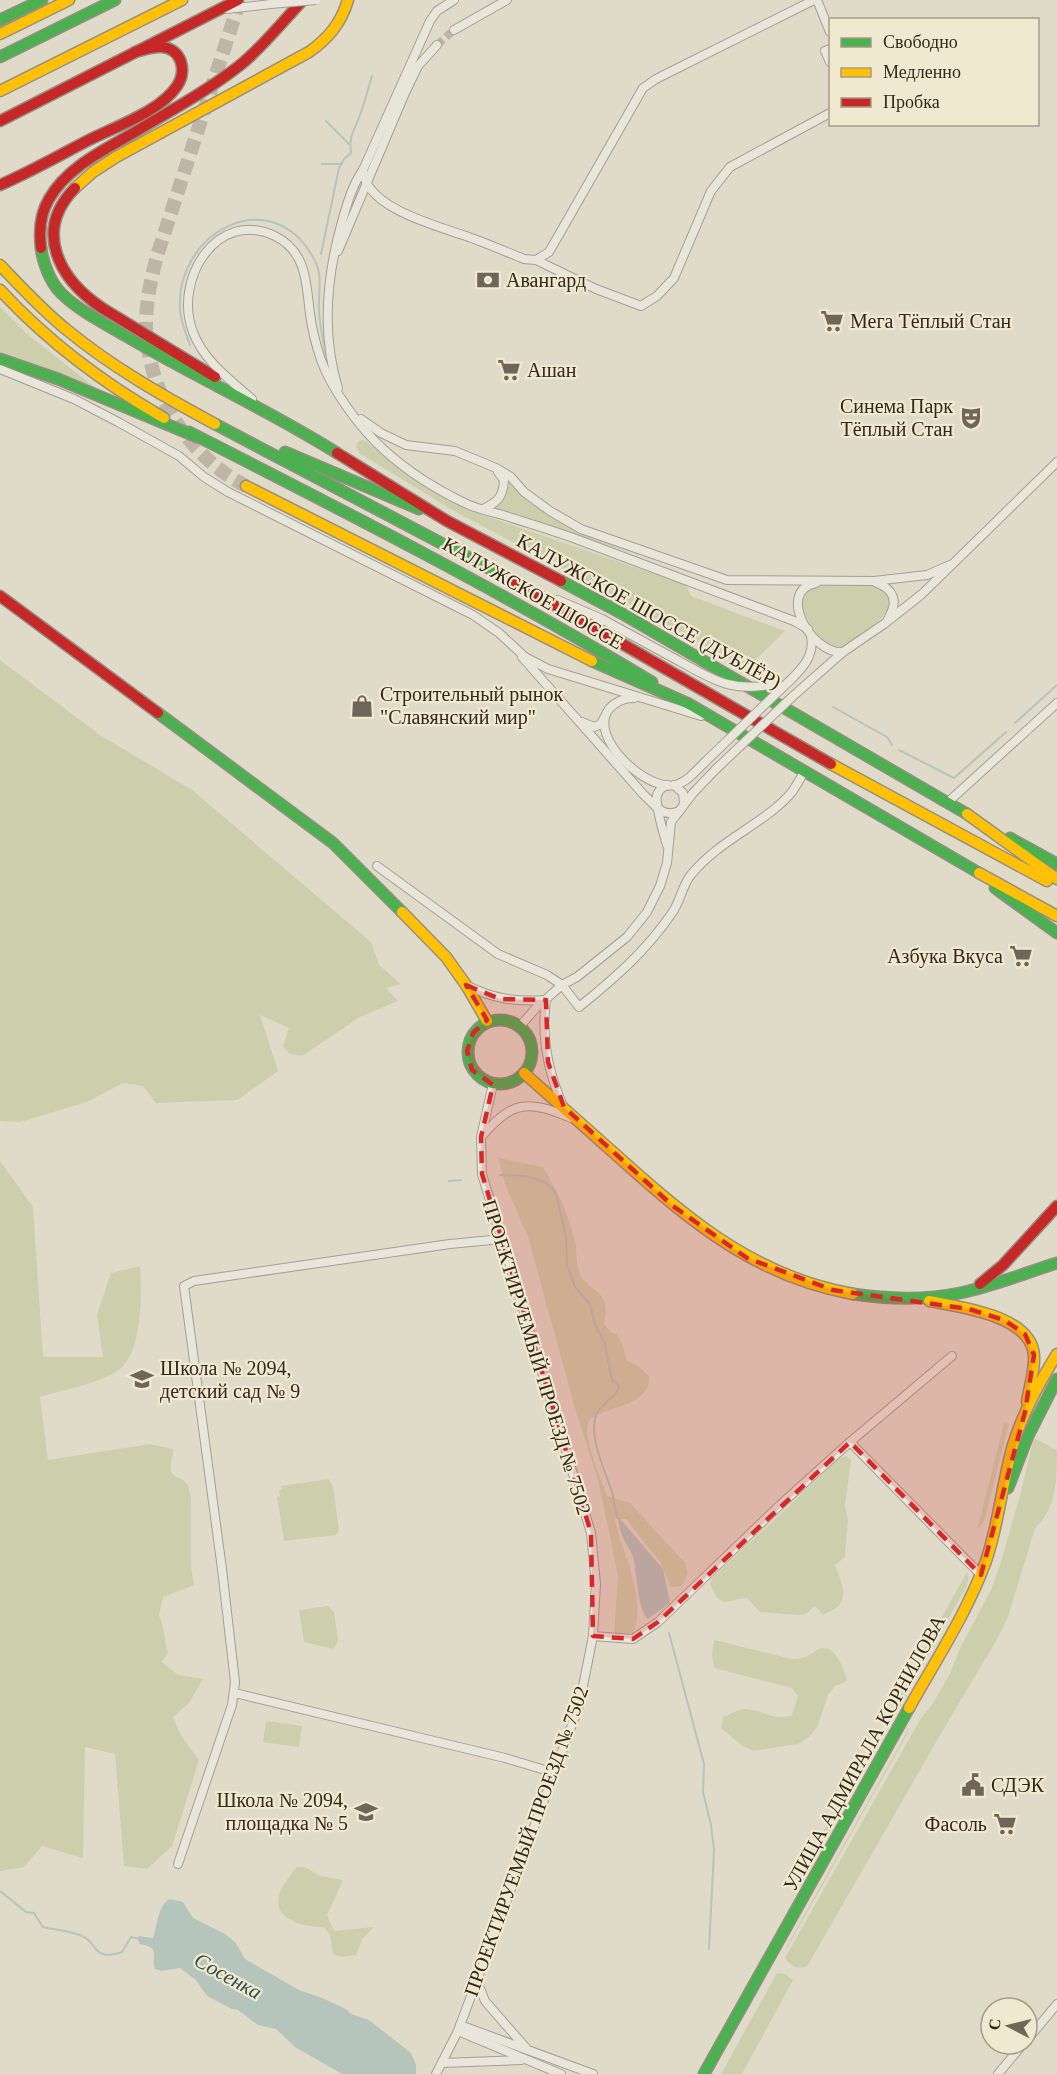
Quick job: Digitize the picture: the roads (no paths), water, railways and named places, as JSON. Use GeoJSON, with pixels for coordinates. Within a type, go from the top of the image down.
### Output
{"type":"FeatureCollection","features":[{"type":"Feature","properties":{"kind":"main road"},"geometry":{"type":"LineString","coordinates":[[0,20],[42,0]]}},
{"type":"Feature","properties":{"kind":"main road"},"geometry":{"type":"LineString","coordinates":[[0,34],[69,0]]}},
{"type":"Feature","properties":{"kind":"main road"},"geometry":{"type":"LineString","coordinates":[[0,57],[115,0]]}},
{"type":"Feature","properties":{"kind":"main road"},"geometry":{"type":"LineString","coordinates":[[0,91],[183,0]]}},
{"type":"Feature","properties":{"kind":"main road"},"geometry":{"type":"LineString","coordinates":[[0,121],[238,0]]}},
{"type":"Feature","properties":{"kind":"main road"},"geometry":{"type":"LineString","coordinates":[[280,418],[165,360],[82,310],[69,300],[52,281],[40,252],[39,234],[48,200],[72,172],[88,159],[228,75],[256,51],[303,0]]}},
{"type":"Feature","properties":{"kind":"main road"},"geometry":{"type":"LineString","coordinates":[[348,0],[337,27],[319,46],[140,144],[89,175],[63,202],[57,216],[54,244],[62,269],[74,286],[91,301],[447,521]]}},
{"type":"Feature","properties":{"kind":"main road"},"geometry":{"type":"LineString","coordinates":[[0,185],[146,111],[174,90],[180,82],[182,73],[177,54],[170,48],[160,46],[135,52]]}},
{"type":"Feature","properties":{"kind":"main road","name":"КАЛУЖСКОЕ ШОССЕ"},"geometry":{"type":"LineString","coordinates":[[0,265],[33,301],[69,334],[119,370],[208,420],[515,582],[845,772],[1057,886]]}},
{"type":"Feature","properties":{"kind":"main road","name":"КАЛУЖСКОЕ ШОССЕ"},"geometry":{"type":"LineString","coordinates":[[0,290],[54,344],[111,386],[197,437],[407,543],[555,624],[804,772],[1057,916]]}},
{"type":"Feature","properties":{"kind":"main road"},"geometry":{"type":"LineString","coordinates":[[0,359],[58,379],[197,437]]}},
{"type":"Feature","properties":{"kind":"main road","name":"КАЛУЖСКОЕ ШОССЕ (ДУБЛЁР)"},"geometry":{"type":"LineString","coordinates":[[208,420],[447,521],[712,664],[947,803],[1057,864]]}},
{"type":"Feature","properties":{"kind":"main road"},"geometry":{"type":"LineString","coordinates":[[246,486],[586,657],[689,704]]}},
{"type":"Feature","properties":{"kind":"main road"},"geometry":{"type":"LineString","coordinates":[[0,596],[333,843],[430,939],[466,985],[487,1022]]}},
{"type":"Feature","properties":{"kind":"main road"},"geometry":{"type":"LineString","coordinates":[[978,820],[1057,879]]}},
{"type":"Feature","properties":{"kind":"main road"},"geometry":{"type":"LineString","coordinates":[[971,869],[1057,933]]}},
{"type":"Feature","properties":{"kind":"main road"},"geometry":{"type":"LineString","coordinates":[[504,1019],[520,1026],[528,1036],[532,1048],[531,1061],[524,1072],[510,1082],[493,1084],[476,1074],[467,1052],[472,1033],[487,1022],[504,1019]]}},
{"type":"Feature","properties":{"kind":"main road"},"geometry":{"type":"LineString","coordinates":[[524,1072],[673,1206],[723,1244],[790,1278],[856,1294],[938,1296],[973,1289],[1057,1263]]}},
{"type":"Feature","properties":{"kind":"main road"},"geometry":{"type":"LineString","coordinates":[[973,1289],[1003,1265],[1057,1206]]}},
{"type":"Feature","properties":{"kind":"main road"},"geometry":{"type":"LineString","coordinates":[[911,1297],[980,1312],[1004,1320],[1025,1334],[1030,1341],[1034,1355],[1025,1412]]}},
{"type":"Feature","properties":{"kind":"main road"},"geometry":{"type":"LineString","coordinates":[[1025,1412],[1057,1354]]}},
{"type":"Feature","properties":{"kind":"main road"},"geometry":{"type":"LineString","coordinates":[[998,1517],[1028,1436],[1057,1379]]}},
{"type":"Feature","properties":{"kind":"main road","name":"УЛИЦА АДМИРАЛА КОРНИЛОВА"},"geometry":{"type":"LineString","coordinates":[[704,2074],[947,1642],[981,1575],[998,1517],[1016,1434],[1025,1412]]}},
{"type":"Feature","properties":{"kind":"street"},"geometry":{"type":"LineString","coordinates":[[211,14],[228,8],[316,0]]}},
{"type":"Feature","properties":{"kind":"street"},"geometry":{"type":"LineString","coordinates":[[341,396],[334,369],[327,322],[332,265],[346,207],[430,21],[437,11],[454,0]]}},
{"type":"Feature","properties":{"kind":"street"},"geometry":{"type":"LineString","coordinates":[[454,30],[507,0]]}},
{"type":"Feature","properties":{"kind":"street"},"geometry":{"type":"LineString","coordinates":[[536,260],[549,252],[643,88],[656,79],[815,0],[829,28]]}},
{"type":"Feature","properties":{"kind":"street"},"geometry":{"type":"LineString","coordinates":[[332,265],[411,79],[425,57],[437,45]]}},
{"type":"Feature","properties":{"kind":"street"},"geometry":{"type":"LineString","coordinates":[[363,170],[366,184],[380,198],[415,218],[524,259],[536,260],[641,306],[657,296],[674,278],[711,191],[730,167],[829,114]]}},
{"type":"Feature","properties":{"kind":"street"},"geometry":{"type":"LineString","coordinates":[[357,204],[366,199],[380,198]]}},
{"type":"Feature","properties":{"kind":"street"},"geometry":{"type":"LineString","coordinates":[[259,405],[207,357],[193,333],[187,309],[192,277],[207,252],[226,235],[243,230],[259,230],[277,237],[286,243],[299,258],[306,276],[311,324],[327,374],[371,437],[416,474],[468,505],[549,530],[685,578],[794,621],[809,632],[823,647],[843,652]]}},
{"type":"Feature","properties":{"kind":"street"},"geometry":{"type":"LineString","coordinates":[[0,369],[74,399],[179,456],[204,477],[228,492],[473,615],[491,626],[525,657],[548,669],[719,722]]}},
{"type":"Feature","properties":{"kind":"street"},"geometry":{"type":"LineString","coordinates":[[353,414],[381,433],[406,445],[455,451],[496,468],[511,477],[529,496],[581,529],[718,577],[742,581],[874,581],[927,575],[950,565]]}},
{"type":"Feature","properties":{"kind":"street"},"geometry":{"type":"LineString","coordinates":[[520,1026],[562,985],[577,977],[627,937],[647,912],[660,886],[667,863],[671,822],[716,769],[843,652],[884,624],[921,594],[1057,462]]}},
{"type":"Feature","properties":{"kind":"street"},"geometry":{"type":"LineString","coordinates":[[483,509],[496,502],[503,493],[504,480],[496,468]]}},
{"type":"Feature","properties":{"kind":"street"},"geometry":{"type":"LineString","coordinates":[[874,581],[885,585],[892,593],[894,608],[884,624]]}},
{"type":"Feature","properties":{"kind":"street"},"geometry":{"type":"LineString","coordinates":[[515,582],[602,619],[712,679],[733,687],[747,688],[773,684],[797,674]]}},
{"type":"Feature","properties":{"kind":"street"},"geometry":{"type":"LineString","coordinates":[[669,849],[660,826],[656,806],[657,793],[671,785],[685,781],[797,674],[809,659],[812,649],[809,632],[798,610],[797,603],[800,593],[806,587],[827,582]]}},
{"type":"Feature","properties":{"kind":"street"},"geometry":{"type":"LineString","coordinates":[[511,644],[656,806],[669,814],[681,808]]}},
{"type":"Feature","properties":{"kind":"street"},"geometry":{"type":"LineString","coordinates":[[579,720],[594,727],[601,724],[608,711],[619,701],[641,697]]}},
{"type":"Feature","properties":{"kind":"street"},"geometry":{"type":"LineString","coordinates":[[947,803],[1057,703]]}},
{"type":"Feature","properties":{"kind":"street"},"geometry":{"type":"LineString","coordinates":[[605,717],[604,730],[609,744],[638,773],[649,780],[671,785],[683,793],[681,808]]}},
{"type":"Feature","properties":{"kind":"street"},"geometry":{"type":"LineString","coordinates":[[377,866],[498,954],[547,975],[562,985],[579,1007],[607,984],[659,932],[678,906],[689,878],[722,845],[768,813],[791,792],[804,772]]}},
{"type":"Feature","properties":{"kind":"street"},"geometry":{"type":"LineString","coordinates":[[466,985],[500,999],[546,1000]]}},
{"type":"Feature","properties":{"kind":"street"},"geometry":{"type":"LineString","coordinates":[[546,1000],[544,1028],[548,1062],[553,1083],[564,1107]]}},
{"type":"Feature","properties":{"kind":"street","name":"ПРОЕКТИРУЕМЫЙ ПРОЕЗД № 7502"},"geometry":{"type":"LineString","coordinates":[[436,2074],[459,2028],[477,1982],[579,1706],[593,1636],[596,1584],[591,1533],[480,1165],[481,1137],[493,1084]]}},
{"type":"Feature","properties":{"kind":"street"},"geometry":{"type":"LineString","coordinates":[[481,1137],[501,1114],[519,1107],[543,1108],[581,1123]]}},
{"type":"Feature","properties":{"kind":"street"},"geometry":{"type":"LineString","coordinates":[[178,1864],[235,1693],[221,1559],[184,1286],[194,1281],[450,1244],[502,1239]]}},
{"type":"Feature","properties":{"kind":"street"},"geometry":{"type":"LineString","coordinates":[[593,1636],[633,1639],[658,1622],[780,1505],[952,1356]]}},
{"type":"Feature","properties":{"kind":"street"},"geometry":{"type":"LineString","coordinates":[[850,1442],[981,1575]]}},
{"type":"Feature","properties":{"kind":"street"},"geometry":{"type":"LineString","coordinates":[[235,1693],[494,1755],[555,1773]]}},
{"type":"Feature","properties":{"kind":"street"},"geometry":{"type":"LineString","coordinates":[[477,1982],[485,2001],[527,2050]]}},
{"type":"Feature","properties":{"kind":"street"},"geometry":{"type":"LineString","coordinates":[[1039,2026],[1057,2004]]}},
{"type":"Feature","properties":{"kind":"street"},"geometry":{"type":"LineString","coordinates":[[459,2028],[593,2074]]}},
{"type":"Feature","properties":{"kind":"street"},"geometry":{"type":"LineString","coordinates":[[459,2028],[525,2060],[561,2074]]}},
{"type":"Feature","properties":{"kind":"street"},"geometry":{"type":"LineString","coordinates":[[998,2074],[1013,2056]]}},
{"type":"Feature","properties":{"kind":"street"},"geometry":{"type":"LineString","coordinates":[[442,2064],[525,2060]]}},
{"type":"Feature","properties":{"kind":"water"},"geometry":{"type":"Polygon","coordinates":[[[616,1514],[663,1569],[670,1603],[648,1619],[639,1599],[633,1557],[622,1536],[616,1514]]]}},
{"type":"Feature","properties":{"kind":"water"},"geometry":{"type":"Polygon","coordinates":[[[170,1899],[183,1902],[193,1918],[225,1934],[235,1942],[245,1959],[299,1990],[369,2020],[411,2053],[416,2065],[416,2074],[342,2074],[295,2047],[276,2029],[258,2025],[238,2010],[207,1996],[196,1980],[180,1968],[161,1971],[155,1969],[153,1950],[140,1944],[137,1938],[139,1936],[153,1938],[160,1911],[170,1899]]]}},
{"type":"Feature","properties":{"kind":"waterway"},"geometry":{"type":"LineString","coordinates":[[321,254],[339,168],[351,153],[351,138],[372,76]]}},
{"type":"Feature","properties":{"kind":"waterway"},"geometry":{"type":"LineString","coordinates":[[326,121],[349,144]]}},
{"type":"Feature","properties":{"kind":"waterway"},"geometry":{"type":"LineString","coordinates":[[322,164],[340,164]]}},
{"type":"Feature","properties":{"kind":"waterway"},"geometry":{"type":"LineString","coordinates":[[190,345],[180,310],[183,281],[193,257],[210,238],[231,225],[253,220],[276,224],[298,237],[315,261],[319,272],[319,317],[326,356]]}},
{"type":"Feature","properties":{"kind":"waterway"},"geometry":{"type":"LineString","coordinates":[[1015,723],[1057,685]]}},
{"type":"Feature","properties":{"kind":"waterway"},"geometry":{"type":"LineString","coordinates":[[833,707],[887,737],[892,745]]}},
{"type":"Feature","properties":{"kind":"waterway"},"geometry":{"type":"LineString","coordinates":[[899,750],[954,778],[1006,732]]}},
{"type":"Feature","properties":{"kind":"waterway"},"geometry":{"type":"LineString","coordinates":[[500,1175],[525,1176],[545,1182],[553,1189],[557,1197],[566,1238],[567,1265],[575,1287],[590,1304],[595,1325],[604,1341],[612,1380],[619,1388],[602,1406],[594,1422],[598,1452],[612,1492],[617,1515]]}},
{"type":"Feature","properties":{"kind":"waterway"},"geometry":{"type":"LineString","coordinates":[[449,1181],[461,1180]]}},
{"type":"Feature","properties":{"kind":"waterway"},"geometry":{"type":"LineString","coordinates":[[669,1633],[704,1764],[703,1792],[714,1850],[709,1949]]}},
{"type":"Feature","properties":{"kind":"waterway","name":"Сосенка"},"geometry":{"type":"LineString","coordinates":[[0,1891],[26,1912],[34,1913],[43,1927],[82,1936],[105,1955],[122,1952],[131,1937],[139,1939]]}},
{"type":"Feature","properties":{"kind":"tunnel"},"geometry":{"type":"LineString","coordinates":[[240,0],[157,256],[149,290],[146,325],[148,350],[154,374],[174,419],[206,457],[225,473],[246,486]]}},
{"type":"Feature","properties":{"kind":"tunnel"},"geometry":{"type":"LineString","coordinates":[[437,45],[454,30]]}},
{"type":"Feature","properties":{"kind":"place","name":"Авангард"},"geometry":{"type":"Point","coordinates":[488,280]}},
{"type":"Feature","properties":{"kind":"place","name":"Мега Тёплый Cтан"},"geometry":{"type":"Point","coordinates":[832,321]}},
{"type":"Feature","properties":{"kind":"place","name":"Ашан"},"geometry":{"type":"Point","coordinates":[509,370]}},
{"type":"Feature","properties":{"kind":"place","name":"Синема Парк Тёплый Стан"},"geometry":{"type":"Point","coordinates":[971,418]}},
{"type":"Feature","properties":{"kind":"place","name":"Строительный рынок \"Славянский мир\""},"geometry":{"type":"Point","coordinates":[362,706]}},
{"type":"Feature","properties":{"kind":"place","name":"Азбука Вкуса"},"geometry":{"type":"Point","coordinates":[1021,956]}},
{"type":"Feature","properties":{"kind":"place","name":"Школа № 2094, детский сад № 9"},"geometry":{"type":"Point","coordinates":[142,1379]}},
{"type":"Feature","properties":{"kind":"place","name":"СДЭК"},"geometry":{"type":"Point","coordinates":[973,1785]}},
{"type":"Feature","properties":{"kind":"place","name":"Школа № 2094, площадка № 5"},"geometry":{"type":"Point","coordinates":[366,1812]}},
{"type":"Feature","properties":{"kind":"place","name":"Фасоль"},"geometry":{"type":"Point","coordinates":[1005,1824]}}]}
